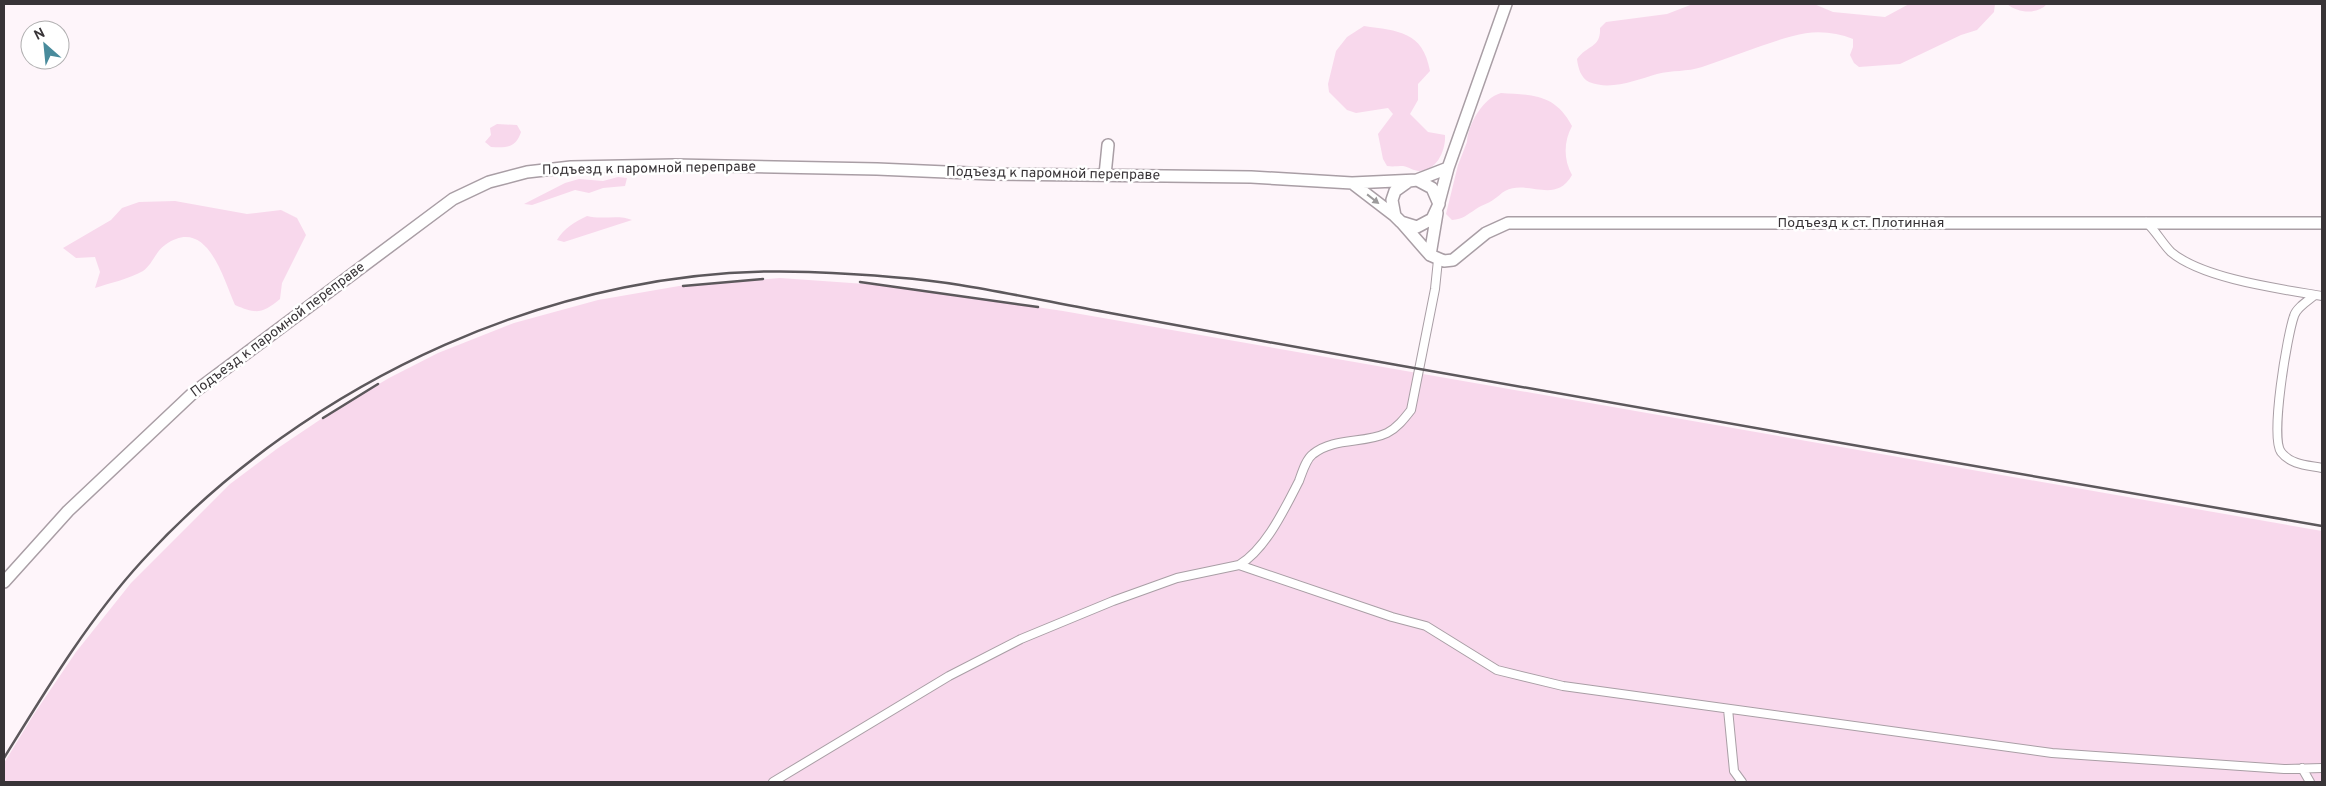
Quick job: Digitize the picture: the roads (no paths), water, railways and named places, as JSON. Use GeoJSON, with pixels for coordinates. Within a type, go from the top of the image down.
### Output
{"type":"FeatureCollection","features":[{"type":"Feature","properties":{"kind":"street"},"geometry":{"type":"LineString","coordinates":[[773,782],[949,676],[1021,639],[1113,601],[1177,578],[1239,565],[1248,560],[1262,544],[1287,504],[1311,455],[1326,447],[1386,434],[1400,424],[1411,410],[1435,290],[1434,258],[1438,208],[1448,168],[1506,4]]}},
{"type":"Feature","properties":{"kind":"street"},"geometry":{"type":"LineString","coordinates":[[1105,175],[1108,145]]}},
{"type":"Feature","properties":{"kind":"street","name":"Подъезд к паромной переправе"},"geometry":{"type":"LineString","coordinates":[[4,582],[68,511],[193,393],[416,226],[453,200],[489,182],[527,172],[572,167],[674,165],[1252,177],[1352,182],[1417,180]]}},
{"type":"Feature","properties":{"kind":"street"},"geometry":{"type":"LineString","coordinates":[[1434,258],[1398,219],[1392,200],[1395,192],[1401,185],[1448,168]]}},
{"type":"Feature","properties":{"kind":"street"},"geometry":{"type":"LineString","coordinates":[[1417,180],[1432,188],[1438,208]]}},
{"type":"Feature","properties":{"kind":"street"},"geometry":{"type":"LineString","coordinates":[[1352,182],[1409,226],[1426,225],[1438,208]]}},
{"type":"Feature","properties":{"kind":"street"},"geometry":{"type":"LineString","coordinates":[[2146,222],[2171,252],[2195,266],[2252,283],[2319,295]]}},
{"type":"Feature","properties":{"kind":"street","name":"Подъезд к ст. Плотинная"},"geometry":{"type":"LineString","coordinates":[[1434,258],[1453,260],[1486,233],[1508,223],[2322,223]]}},
{"type":"Feature","properties":{"kind":"street"},"geometry":{"type":"LineString","coordinates":[[2319,295],[2294,314],[2276,426],[2279,450],[2290,461],[2322,468]]}},
{"type":"Feature","properties":{"kind":"street"},"geometry":{"type":"LineString","coordinates":[[1239,565],[1392,617],[1426,626],[1497,670],[1562,686],[2052,753],[2284,769],[2322,768]]}},
{"type":"Feature","properties":{"kind":"street"},"geometry":{"type":"LineString","coordinates":[[1728,709],[1734,772],[1742,782]]}},
{"type":"Feature","properties":{"kind":"street"},"geometry":{"type":"LineString","coordinates":[[2302,768],[2310,782]]}},
{"type":"Feature","properties":{"kind":"railway"},"geometry":{"type":"LineString","coordinates":[[4,758],[68,656],[122,584],[142,561],[208,496],[281,438],[360,387],[445,345],[533,311],[624,287],[716,274],[809,272],[941,282],[1397,365],[2322,526]]}},
{"type":"Feature","properties":{"kind":"railway"},"geometry":{"type":"LineString","coordinates":[[683,286],[763,279]]}},
{"type":"Feature","properties":{"kind":"railway"},"geometry":{"type":"LineString","coordinates":[[860,282],[1038,307]]}},
{"type":"Feature","properties":{"kind":"railway"},"geometry":{"type":"LineString","coordinates":[[323,418],[378,384]]}}]}
